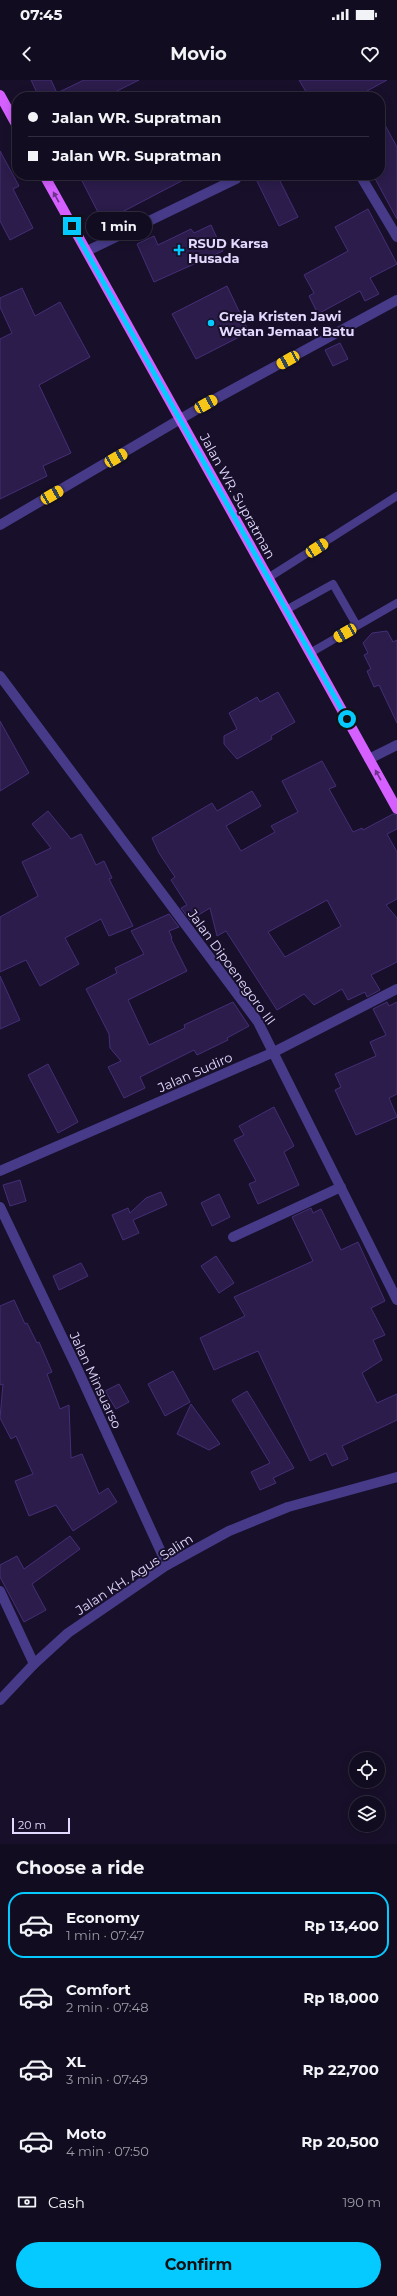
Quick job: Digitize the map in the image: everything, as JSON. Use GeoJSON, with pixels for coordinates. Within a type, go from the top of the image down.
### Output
{"type":"FeatureCollection","features":[{"type":"Feature","properties":{"kind":"main road"},"geometry":{"type":"LineString","coordinates":[[0,95],[12,117]]}},
{"type":"Feature","properties":{"kind":"main road","name":"Jalan WR. Supratman"},"geometry":{"type":"LineString","coordinates":[[47,180],[397,809]]}},
{"type":"Feature","properties":{"kind":"street"},"geometry":{"type":"LineString","coordinates":[[87,251],[234,180]]}},
{"type":"Feature","properties":{"kind":"street"},"geometry":{"type":"LineString","coordinates":[[363,180],[397,237]]}},
{"type":"Feature","properties":{"kind":"street"},"geometry":{"type":"LineString","coordinates":[[0,525],[206,404],[397,300]]}},
{"type":"Feature","properties":{"kind":"street","name":"Jalan Dipoenegoro III"},"geometry":{"type":"LineString","coordinates":[[0,676],[258,1022],[397,1300]]}},
{"type":"Feature","properties":{"kind":"street"},"geometry":{"type":"LineString","coordinates":[[369,759],[397,745]]}},
{"type":"Feature","properties":{"kind":"street","name":"Jalan Sudiro"},"geometry":{"type":"LineString","coordinates":[[0,1171],[274,1052],[397,989]]}},
{"type":"Feature","properties":{"kind":"street"},"geometry":{"type":"LineString","coordinates":[[233,1237],[341,1187]]}},
{"type":"Feature","properties":{"kind":"street","name":"Jalan Minsuarso"},"geometry":{"type":"LineString","coordinates":[[0,1207],[76,1366],[167,1565]]}},
{"type":"Feature","properties":{"kind":"street","name":"Jalan KH. Agus Salim"},"geometry":{"type":"LineString","coordinates":[[0,1700],[34,1664],[80,1623],[167,1565],[229,1531],[288,1507],[397,1477]]}},
{"type":"Feature","properties":{"kind":"street"},"geometry":{"type":"LineString","coordinates":[[0,1591],[34,1664]]}},
{"type":"Feature","properties":{"kind":"lane"},"geometry":{"type":"LineString","coordinates":[[268,578],[397,496]]}},
{"type":"Feature","properties":{"kind":"lane"},"geometry":{"type":"LineString","coordinates":[[286,610],[333,584],[357,626]]}},
{"type":"Feature","properties":{"kind":"lane"},"geometry":{"type":"LineString","coordinates":[[310,653],[397,603]]}},
{"type":"Feature","properties":{"kind":"building"},"geometry":{"type":"Polygon","coordinates":[[[31,80],[51,80],[57,92],[37,92],[31,80]]]}},
{"type":"Feature","properties":{"kind":"building"},"geometry":{"type":"Polygon","coordinates":[[[84,80],[139,80],[115,92],[59,92],[84,80]]]}},
{"type":"Feature","properties":{"kind":"building"},"geometry":{"type":"Polygon","coordinates":[[[299,80],[387,80],[368,92],[306,92],[299,80]]]}},
{"type":"Feature","properties":{"kind":"building"},"geometry":{"type":"Polygon","coordinates":[[[385,125],[397,147],[397,219],[376,180],[385,180],[385,125]]]}},
{"type":"Feature","properties":{"kind":"building"},"geometry":{"type":"Polygon","coordinates":[[[0,151],[12,173],[12,180],[16,180],[19,186],[13,189],[33,228],[10,240],[0,221],[0,151]]]}},
{"type":"Feature","properties":{"kind":"building"},"geometry":{"type":"Polygon","coordinates":[[[82,180],[183,180],[103,222],[82,180]]]}},
{"type":"Feature","properties":{"kind":"building"},"geometry":{"type":"Polygon","coordinates":[[[256,180],[280,180],[298,217],[279,226],[256,180]]]}},
{"type":"Feature","properties":{"kind":"building"},"geometry":{"type":"Polygon","coordinates":[[[368,209],[397,264],[370,278],[379,294],[365,301],[360,291],[318,314],[309,296],[314,293],[304,275],[348,251],[335,227],[368,209]]]}},
{"type":"Feature","properties":{"kind":"building"},"geometry":{"type":"Polygon","coordinates":[[[211,225],[223,251],[154,282],[137,244],[154,236],[158,245],[191,229],[194,233],[211,225]]]}},
{"type":"Feature","properties":{"kind":"building","name":"Greja Kristen Jawi Wetan Jemaat Batu"},"geometry":{"type":"Polygon","coordinates":[[[227,286],[249,332],[196,359],[172,314],[227,286]]]}},
{"type":"Feature","properties":{"kind":"building"},"geometry":{"type":"Polygon","coordinates":[[[22,288],[35,316],[60,302],[90,357],[39,385],[71,453],[43,466],[47,476],[0,499],[0,339],[12,333],[0,307],[0,298],[22,288]]]}},
{"type":"Feature","properties":{"kind":"building"},"geometry":{"type":"Polygon","coordinates":[[[340,343],[348,359],[333,366],[325,350],[340,343]]]}},
{"type":"Feature","properties":{"kind":"building"},"geometry":{"type":"Polygon","coordinates":[[[387,631],[393,642],[397,640],[397,723],[379,685],[374,687],[367,671],[371,669],[364,655],[368,653],[363,643],[372,633],[387,631]]]}},
{"type":"Feature","properties":{"kind":"building"},"geometry":{"type":"Polygon","coordinates":[[[278,692],[295,722],[271,736],[272,739],[237,759],[224,744],[224,736],[237,729],[229,713],[257,697],[260,702],[278,692]]]}},
{"type":"Feature","properties":{"kind":"building"},"geometry":{"type":"Polygon","coordinates":[[[0,721],[29,773],[0,791],[0,721]]]}},
{"type":"Feature","properties":{"kind":"building"},"geometry":{"type":"Polygon","coordinates":[[[322,761],[336,786],[329,789],[353,832],[362,828],[363,830],[393,814],[397,815],[397,829],[387,834],[397,852],[397,899],[386,905],[397,918],[397,962],[371,975],[380,990],[367,997],[365,992],[348,1000],[342,989],[314,1005],[304,994],[277,1010],[226,931],[217,936],[210,908],[190,920],[181,908],[187,905],[171,880],[175,877],[159,853],[152,838],[212,803],[217,811],[252,791],[261,806],[226,826],[241,851],[275,832],[271,826],[298,812],[282,781],[322,761]],[[327,900],[268,932],[285,957],[341,926],[327,900]]]}},
{"type":"Feature","properties":{"kind":"building"},"geometry":{"type":"Polygon","coordinates":[[[48,811],[71,839],[81,834],[96,865],[104,861],[112,878],[109,879],[133,926],[109,936],[101,919],[65,938],[79,964],[40,986],[26,960],[0,972],[0,917],[38,896],[22,862],[51,848],[32,824],[48,811]]]}},
{"type":"Feature","properties":{"kind":"building"},"geometry":{"type":"Polygon","coordinates":[[[169,914],[179,927],[169,931],[172,938],[171,939],[187,971],[128,1000],[149,1045],[185,1028],[184,1025],[233,1002],[249,1026],[227,1038],[228,1040],[197,1055],[194,1050],[140,1077],[145,1088],[124,1098],[108,1067],[121,1061],[110,1048],[109,1034],[86,989],[117,973],[115,968],[144,954],[131,931],[169,914]]]}},
{"type":"Feature","properties":{"kind":"building"},"geometry":{"type":"Polygon","coordinates":[[[0,976],[20,1020],[0,1029],[0,976]]]}},
{"type":"Feature","properties":{"kind":"building"},"geometry":{"type":"Polygon","coordinates":[[[387,1002],[389,1006],[397,1002],[397,1094],[389,1098],[397,1117],[356,1135],[335,1090],[341,1087],[335,1074],[376,1056],[370,1042],[386,1035],[373,1009],[387,1002]]]}},
{"type":"Feature","properties":{"kind":"building"},"geometry":{"type":"Polygon","coordinates":[[[48,1064],[78,1122],[58,1133],[28,1075],[48,1064]]]}},
{"type":"Feature","properties":{"kind":"building"},"geometry":{"type":"Polygon","coordinates":[[[274,1107],[294,1146],[284,1152],[299,1185],[258,1204],[249,1184],[256,1181],[234,1140],[244,1135],[239,1126],[274,1107]]]}},
{"type":"Feature","properties":{"kind":"building"},"geometry":{"type":"Polygon","coordinates":[[[20,1180],[26,1201],[10,1206],[3,1185],[20,1180]]]}},
{"type":"Feature","properties":{"kind":"building"},"geometry":{"type":"Polygon","coordinates":[[[161,1192],[167,1205],[133,1220],[139,1233],[123,1240],[112,1215],[128,1208],[130,1213],[146,1198],[161,1192]]]}},
{"type":"Feature","properties":{"kind":"building"},"geometry":{"type":"Polygon","coordinates":[[[219,1194],[230,1217],[212,1226],[201,1203],[219,1194]]]}},
{"type":"Feature","properties":{"kind":"building"},"geometry":{"type":"Polygon","coordinates":[[[311,1208],[313,1213],[321,1209],[341,1250],[358,1242],[385,1301],[371,1308],[385,1335],[373,1340],[382,1360],[362,1373],[377,1403],[397,1394],[397,1420],[342,1446],[348,1459],[332,1466],[326,1453],[310,1461],[258,1351],[214,1370],[200,1338],[245,1316],[234,1297],[313,1261],[292,1217],[311,1208]]]}},
{"type":"Feature","properties":{"kind":"building"},"geometry":{"type":"Polygon","coordinates":[[[216,1256],[234,1283],[219,1293],[201,1266],[216,1256]]]}},
{"type":"Feature","properties":{"kind":"building"},"geometry":{"type":"Polygon","coordinates":[[[81,1263],[88,1276],[59,1290],[53,1276],[81,1263]]]}},
{"type":"Feature","properties":{"kind":"building"},"geometry":{"type":"Polygon","coordinates":[[[14,1300],[25,1324],[27,1323],[37,1343],[39,1342],[52,1372],[47,1374],[60,1409],[69,1405],[71,1458],[82,1454],[99,1494],[108,1488],[117,1502],[73,1531],[56,1505],[29,1516],[15,1481],[33,1474],[16,1436],[11,1439],[0,1418],[3,1384],[0,1385],[0,1306],[14,1300]]]}},
{"type":"Feature","properties":{"kind":"building"},"geometry":{"type":"Polygon","coordinates":[[[173,1371],[190,1402],[165,1416],[148,1384],[173,1371]]]}},
{"type":"Feature","properties":{"kind":"building"},"geometry":{"type":"Polygon","coordinates":[[[119,1384],[129,1402],[116,1409],[105,1391],[119,1384]]]}},
{"type":"Feature","properties":{"kind":"building"},"geometry":{"type":"Polygon","coordinates":[[[247,1391],[294,1468],[273,1478],[276,1483],[260,1490],[251,1472],[270,1463],[232,1400],[247,1391]]]}},
{"type":"Feature","properties":{"kind":"building"},"geometry":{"type":"Polygon","coordinates":[[[191,1404],[220,1444],[209,1450],[177,1434],[191,1404]]]}},
{"type":"Feature","properties":{"kind":"building"},"geometry":{"type":"Polygon","coordinates":[[[70,1536],[80,1549],[32,1584],[46,1610],[24,1622],[0,1577],[0,1565],[17,1556],[24,1569],[70,1536]]]}},
{"type":"Feature","properties":{"kind":"place","name":"RSUD Karsa Husada"},"geometry":{"type":"Point","coordinates":[179,250]}},
{"type":"Feature","properties":{"kind":"place","name":"Greja Kristen Jawi Wetan Jemaat Batu"},"geometry":{"type":"Point","coordinates":[211,323]}},
{"type":"Feature","properties":{"kind":"route"},"geometry":{"type":"LineString","coordinates":[[72,226],[347,719]]}}]}
